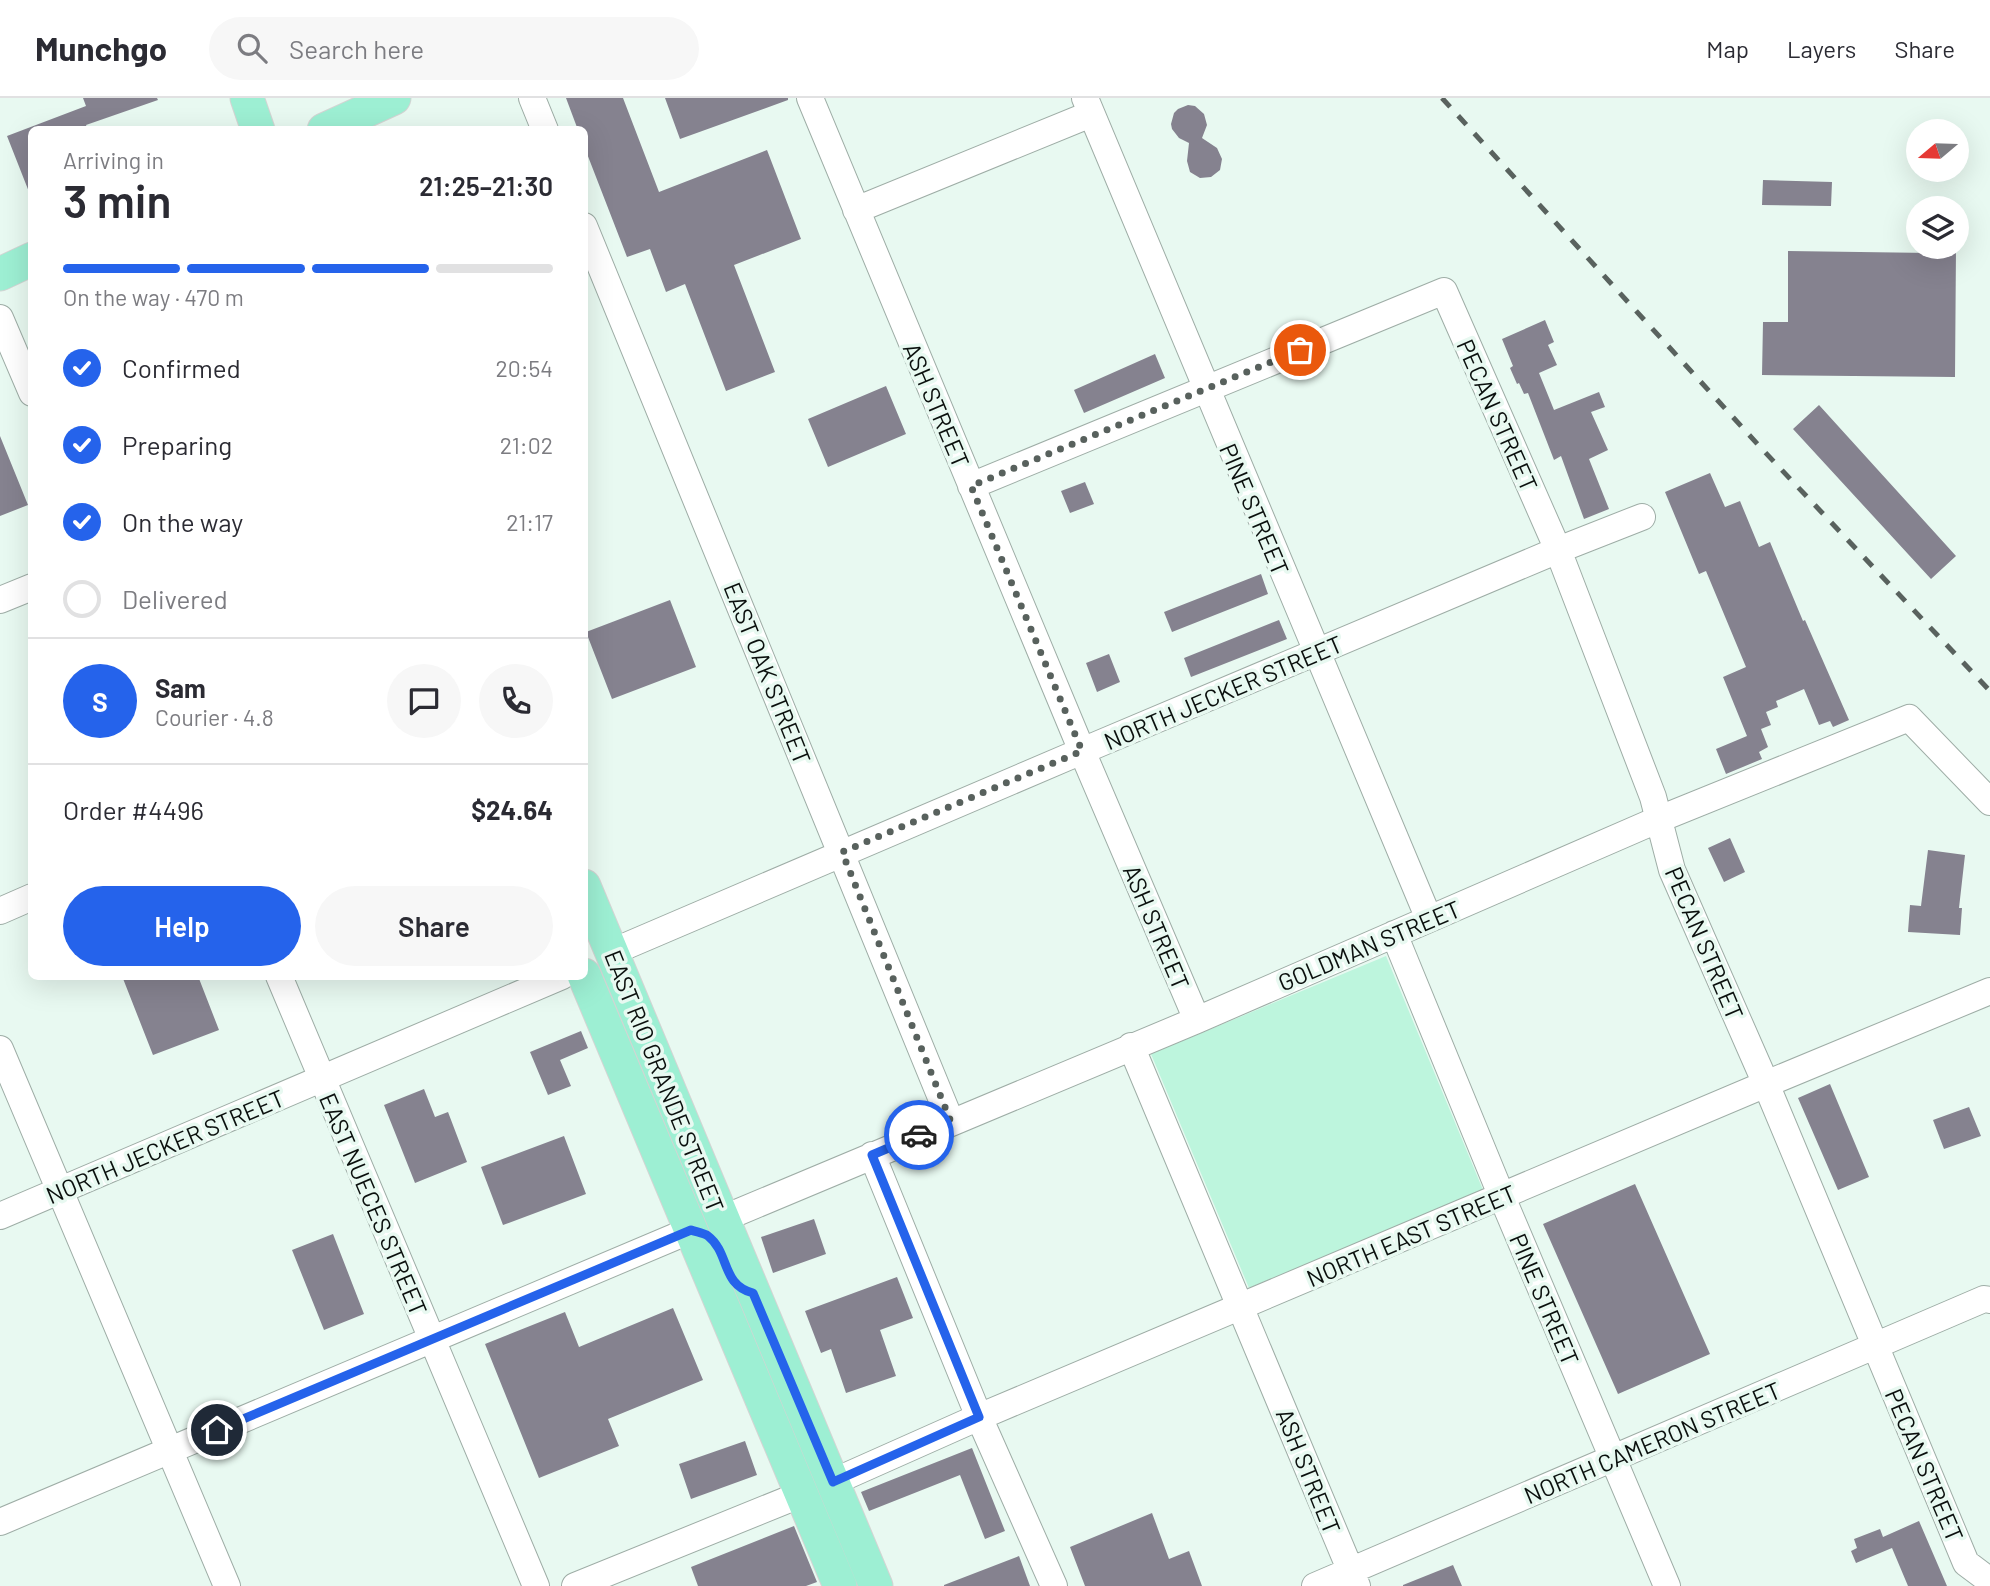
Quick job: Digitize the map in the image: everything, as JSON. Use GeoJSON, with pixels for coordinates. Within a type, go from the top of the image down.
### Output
{"type":"FeatureCollection","features":[{"type":"Feature","properties":{"kind":"main road"},"geometry":{"type":"LineString","coordinates":[[247,98],[257,126]]}},
{"type":"Feature","properties":{"kind":"main road"},"geometry":{"type":"LineString","coordinates":[[333,126],[394,98]]}},
{"type":"Feature","properties":{"kind":"main road"},"geometry":{"type":"LineString","coordinates":[[0,274],[28,261]]}},
{"type":"Feature","properties":{"kind":"main road","name":"EAST RIO GRANDE STREET"},"geometry":{"type":"LineString","coordinates":[[588,895],[876,1586]]}},
{"type":"Feature","properties":{"kind":"main road","name":"EAST RIO GRANDE STREET"},"geometry":{"type":"LineString","coordinates":[[586,980],[840,1586]]}},
{"type":"Feature","properties":{"kind":"main road"},"geometry":{"type":"LineString","coordinates":[[661,1159],[685,1172],[704,1212],[722,1219]]}},
{"type":"Feature","properties":{"kind":"main road"},"geometry":{"type":"LineString","coordinates":[[691,1230],[707,1236],[717,1247],[734,1283],[741,1290],[753,1293]]}},
{"type":"Feature","properties":{"kind":"street"},"geometry":{"type":"LineString","coordinates":[[532,98],[543,126]]}},
{"type":"Feature","properties":{"kind":"street","name":"ASH STREET"},"geometry":{"type":"LineString","coordinates":[[810,98],[1196,1020]]}},
{"type":"Feature","properties":{"kind":"street"},"geometry":{"type":"LineString","coordinates":[[856,210],[1088,106]]}},
{"type":"Feature","properties":{"kind":"street","name":"PINE STREET"},"geometry":{"type":"LineString","coordinates":[[1088,106],[1429,919]]}},
{"type":"Feature","properties":{"kind":"street","name":"EAST OAK STREET"},"geometry":{"type":"LineString","coordinates":[[588,236],[951,1122]]}},
{"type":"Feature","properties":{"kind":"street","name":"PECAN STREET"},"geometry":{"type":"LineString","coordinates":[[1205,389],[1444,291],[1558,550],[1653,797],[1672,870],[1766,1083],[1966,1563],[1990,1581]]}},
{"type":"Feature","properties":{"kind":"street"},"geometry":{"type":"LineString","coordinates":[[0,318],[28,384]]}},
{"type":"Feature","properties":{"kind":"street"},"geometry":{"type":"LineString","coordinates":[[971,486],[1205,389]]}},
{"type":"Feature","properties":{"kind":"street","name":"NORTH JECKER STREET"},"geometry":{"type":"LineString","coordinates":[[612,952],[842,852],[1642,517]]}},
{"type":"Feature","properties":{"kind":"street"},"geometry":{"type":"LineString","coordinates":[[0,600],[28,589]]}},
{"type":"Feature","properties":{"kind":"street","name":"GOLDMAN STREET"},"geometry":{"type":"LineString","coordinates":[[722,1219],[1196,1020],[1657,820],[1909,718],[1990,802]]}},
{"type":"Feature","properties":{"kind":"street"},"geometry":{"type":"LineString","coordinates":[[0,911],[28,899]]}},
{"type":"Feature","properties":{"kind":"street","name":"PINE STREET"},"geometry":{"type":"LineString","coordinates":[[1394,934],[1667,1586]]}},
{"type":"Feature","properties":{"kind":"street","name":"EAST NUECES STREET"},"geometry":{"type":"LineString","coordinates":[[281,980],[536,1586]]}},
{"type":"Feature","properties":{"kind":"street","name":"NORTH JECKER STREET"},"geometry":{"type":"LineString","coordinates":[[0,1216],[553,980]]}},
{"type":"Feature","properties":{"kind":"street","name":"NORTH EAST STREET"},"geometry":{"type":"LineString","coordinates":[[833,1482],[979,1417],[1766,1083],[1990,991]]}},
{"type":"Feature","properties":{"kind":"street","name":"ASH STREET"},"geometry":{"type":"LineString","coordinates":[[1131,1046],[1353,1579]]}},
{"type":"Feature","properties":{"kind":"street"},"geometry":{"type":"LineString","coordinates":[[0,1049],[227,1586]]}},
{"type":"Feature","properties":{"kind":"street"},"geometry":{"type":"LineString","coordinates":[[872,1155],[979,1417],[1054,1586]]}},
{"type":"Feature","properties":{"kind":"street"},"geometry":{"type":"LineString","coordinates":[[0,1522],[691,1230]]}},
{"type":"Feature","properties":{"kind":"street","name":"NORTH CAMERON STREET"},"geometry":{"type":"LineString","coordinates":[[1315,1586],[1353,1579],[1612,1460],[1984,1299],[1990,1300]]}},
{"type":"Feature","properties":{"kind":"street"},"geometry":{"type":"LineString","coordinates":[[575,1586],[802,1494]]}},
{"type":"Feature","properties":{"kind":"green space"},"geometry":{"type":"Polygon","coordinates":[[[1386,956],[1483,1190],[1249,1288],[1151,1054],[1386,956]]]}},
{"type":"Feature","properties":{"kind":"building"},"geometry":{"type":"Polygon","coordinates":[[[83,98],[158,100],[86,126],[33,126],[86,106],[83,98]]]}},
{"type":"Feature","properties":{"kind":"building"},"geometry":{"type":"Polygon","coordinates":[[[566,98],[623,98],[659,192],[767,150],[801,239],[734,265],[775,372],[726,391],[685,284],[666,292],[650,249],[627,257],[588,156],[588,126],[576,126],[566,98]]]}},
{"type":"Feature","properties":{"kind":"building"},"geometry":{"type":"Polygon","coordinates":[[[665,98],[788,98],[788,100],[680,139],[665,98]]]}},
{"type":"Feature","properties":{"kind":"building"},"geometry":{"type":"Polygon","coordinates":[[[1188,105],[1195,106],[1204,114],[1207,125],[1202,138],[1217,148],[1222,159],[1220,170],[1211,177],[1200,178],[1190,172],[1187,161],[1189,143],[1179,138],[1172,129],[1174,113],[1188,105]]]}},
{"type":"Feature","properties":{"kind":"building"},"geometry":{"type":"Polygon","coordinates":[[[28,128],[28,189],[7,136],[28,128]]]}},
{"type":"Feature","properties":{"kind":"building"},"geometry":{"type":"Polygon","coordinates":[[[1763,180],[1832,182],[1831,206],[1762,205],[1763,180]]]}},
{"type":"Feature","properties":{"kind":"building"},"geometry":{"type":"Polygon","coordinates":[[[1788,251],[1906,253],[1906,259],[1956,259],[1955,377],[1762,375],[1763,322],[1788,322],[1788,251]]]}},
{"type":"Feature","properties":{"kind":"building"},"geometry":{"type":"Polygon","coordinates":[[[1545,320],[1554,342],[1548,345],[1557,365],[1539,373],[1554,410],[1599,392],[1605,407],[1591,412],[1608,450],[1589,459],[1609,509],[1584,519],[1561,456],[1554,460],[1528,393],[1524,394],[1510,368],[1513,366],[1502,339],[1545,320]]]}},
{"type":"Feature","properties":{"kind":"building"},"geometry":{"type":"Polygon","coordinates":[[[1155,354],[1165,378],[1084,413],[1074,390],[1155,354]]]}},
{"type":"Feature","properties":{"kind":"building"},"geometry":{"type":"Polygon","coordinates":[[[886,386],[906,434],[828,467],[808,419],[886,386]]]}},
{"type":"Feature","properties":{"kind":"building"},"geometry":{"type":"Polygon","coordinates":[[[1819,405],[1956,556],[1931,579],[1793,429],[1819,405]]]}},
{"type":"Feature","properties":{"kind":"building"},"geometry":{"type":"Polygon","coordinates":[[[0,436],[28,505],[0,516],[0,436]]]}},
{"type":"Feature","properties":{"kind":"building"},"geometry":{"type":"Polygon","coordinates":[[[1710,473],[1725,507],[1740,501],[1759,547],[1770,542],[1849,720],[1833,727],[1830,721],[1819,725],[1804,689],[1776,701],[1778,707],[1766,712],[1771,725],[1761,729],[1768,747],[1759,752],[1762,759],[1726,774],[1716,749],[1747,736],[1723,677],[1746,667],[1706,571],[1699,574],[1665,492],[1710,473]]]}},
{"type":"Feature","properties":{"kind":"building"},"geometry":{"type":"Polygon","coordinates":[[[1085,482],[1094,504],[1070,513],[1061,491],[1085,482]]]}},
{"type":"Feature","properties":{"kind":"building"},"geometry":{"type":"Polygon","coordinates":[[[1261,574],[1268,594],[1172,632],[1164,612],[1261,574]]]}},
{"type":"Feature","properties":{"kind":"building"},"geometry":{"type":"Polygon","coordinates":[[[670,600],[696,667],[612,699],[588,631],[670,600]]]}},
{"type":"Feature","properties":{"kind":"building"},"geometry":{"type":"Polygon","coordinates":[[[1279,620],[1287,639],[1191,677],[1184,658],[1279,620]]]}},
{"type":"Feature","properties":{"kind":"building"},"geometry":{"type":"Polygon","coordinates":[[[1109,654],[1120,682],[1097,692],[1086,663],[1109,654]]]}},
{"type":"Feature","properties":{"kind":"building"},"geometry":{"type":"Polygon","coordinates":[[[1730,838],[1745,872],[1724,882],[1708,848],[1730,838]]]}},
{"type":"Feature","properties":{"kind":"building"},"geometry":{"type":"Polygon","coordinates":[[[1928,850],[1965,855],[1959,908],[1962,908],[1960,935],[1908,932],[1910,905],[1921,906],[1928,850]]]}},
{"type":"Feature","properties":{"kind":"building"},"geometry":{"type":"Polygon","coordinates":[[[124,980],[200,980],[219,1030],[153,1055],[124,980]]]}},
{"type":"Feature","properties":{"kind":"building"},"geometry":{"type":"Polygon","coordinates":[[[581,1031],[588,1048],[560,1060],[571,1086],[548,1095],[530,1052],[581,1031]]]}},
{"type":"Feature","properties":{"kind":"building"},"geometry":{"type":"Polygon","coordinates":[[[1830,1084],[1869,1177],[1838,1190],[1798,1098],[1830,1084]]]}},
{"type":"Feature","properties":{"kind":"building"},"geometry":{"type":"Polygon","coordinates":[[[424,1089],[435,1117],[448,1112],[467,1162],[415,1183],[384,1105],[424,1089]]]}},
{"type":"Feature","properties":{"kind":"building"},"geometry":{"type":"Polygon","coordinates":[[[1969,1107],[1981,1136],[1944,1149],[1933,1120],[1969,1107]]]}},
{"type":"Feature","properties":{"kind":"building"},"geometry":{"type":"Polygon","coordinates":[[[564,1136],[586,1194],[503,1225],[481,1167],[564,1136]]]}},
{"type":"Feature","properties":{"kind":"building"},"geometry":{"type":"Polygon","coordinates":[[[1635,1184],[1710,1354],[1618,1394],[1543,1224],[1635,1184]]]}},
{"type":"Feature","properties":{"kind":"building"},"geometry":{"type":"Polygon","coordinates":[[[814,1219],[826,1254],[773,1273],[761,1237],[814,1219]]]}},
{"type":"Feature","properties":{"kind":"building"},"geometry":{"type":"Polygon","coordinates":[[[333,1234],[364,1314],[324,1330],[292,1250],[333,1234]]]}},
{"type":"Feature","properties":{"kind":"building"},"geometry":{"type":"Polygon","coordinates":[[[897,1277],[913,1318],[880,1330],[896,1376],[846,1393],[831,1349],[821,1353],[805,1311],[897,1277]]]}},
{"type":"Feature","properties":{"kind":"building"},"geometry":{"type":"Polygon","coordinates":[[[673,1308],[703,1380],[608,1419],[619,1446],[539,1478],[485,1344],[565,1312],[579,1347],[673,1308]]]}},
{"type":"Feature","properties":{"kind":"building"},"geometry":{"type":"Polygon","coordinates":[[[745,1441],[757,1475],[691,1499],[679,1464],[745,1441]]]}},
{"type":"Feature","properties":{"kind":"building"},"geometry":{"type":"Polygon","coordinates":[[[972,1448],[1005,1531],[985,1539],[960,1475],[869,1511],[861,1492],[972,1448]]]}},
{"type":"Feature","properties":{"kind":"building"},"geometry":{"type":"Polygon","coordinates":[[[1152,1513],[1169,1559],[1189,1551],[1202,1586],[1085,1586],[1070,1547],[1152,1513]]]}},
{"type":"Feature","properties":{"kind":"building"},"geometry":{"type":"Polygon","coordinates":[[[1919,1521],[1947,1586],[1908,1586],[1892,1548],[1856,1563],[1851,1551],[1857,1548],[1854,1539],[1880,1529],[1883,1537],[1919,1521]]]}},
{"type":"Feature","properties":{"kind":"building"},"geometry":{"type":"Polygon","coordinates":[[[794,1526],[817,1582],[806,1586],[698,1586],[691,1567],[794,1526]]]}},
{"type":"Feature","properties":{"kind":"building"},"geometry":{"type":"Polygon","coordinates":[[[1019,1556],[1030,1586],[944,1586],[944,1585],[1019,1556]]]}},
{"type":"Feature","properties":{"kind":"building"},"geometry":{"type":"Polygon","coordinates":[[[1453,1565],[1462,1586],[1403,1586],[1403,1585],[1453,1565]]]}},
{"type":"Feature","properties":{"kind":"railway"},"geometry":{"type":"LineString","coordinates":[[1442,98],[1762,449],[1990,691]]}},
{"type":"Feature","properties":{"kind":"way so far"},"geometry":{"type":"LineString","coordinates":[[919,1135],[951,1122],[842,852],[1082,751],[971,486],[1300,350]]}},
{"type":"Feature","properties":{"kind":"route"},"geometry":{"type":"LineString","coordinates":[[217,1430],[691,1230],[707,1236],[717,1247],[734,1283],[741,1290],[753,1293],[833,1482],[979,1417],[872,1155],[919,1135]]}}]}
